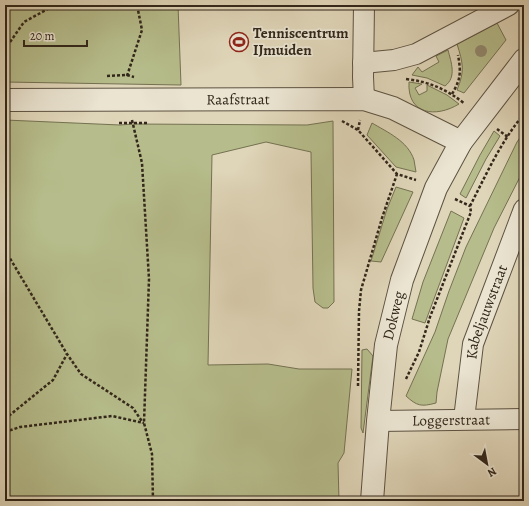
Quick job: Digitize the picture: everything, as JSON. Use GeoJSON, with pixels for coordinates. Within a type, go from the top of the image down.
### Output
{"type":"FeatureCollection","features":[{"type":"Feature","properties":{"kind":"street"},"geometry":{"type":"LineString","coordinates":[[364,5],[364,99]]}},
{"type":"Feature","properties":{"kind":"street"},"geometry":{"type":"LineString","coordinates":[[363,63],[394,60],[416,54],[509,5]]}},
{"type":"Feature","properties":{"kind":"street","name":"Dokweg"},"geometry":{"type":"LineString","coordinates":[[372,501],[386,345],[402,280],[436,188],[461,142],[524,60]]}},
{"type":"Feature","properties":{"kind":"street","name":"Raafstraat"},"geometry":{"type":"LineString","coordinates":[[5,100],[364,99],[394,108],[461,142]]}},
{"type":"Feature","properties":{"kind":"street","name":"Kabeljauwstraat"},"geometry":{"type":"LineString","coordinates":[[464,419],[473,344],[524,208]]}},
{"type":"Feature","properties":{"kind":"street","name":"Loggerstraat"},"geometry":{"type":"LineString","coordinates":[[378,421],[524,419]]}},
{"type":"Feature","properties":{"kind":"path"},"geometry":{"type":"LineString","coordinates":[[5,56],[8,45],[24,22],[55,5]]}},
{"type":"Feature","properties":{"kind":"path"},"geometry":{"type":"LineString","coordinates":[[127,75],[142,30],[137,5]]}},
{"type":"Feature","properties":{"kind":"path"},"geometry":{"type":"LineString","coordinates":[[450,36],[457,52],[460,66],[459,82],[452,94]]}},
{"type":"Feature","properties":{"kind":"path"},"geometry":{"type":"LineString","coordinates":[[130,99],[133,124],[142,163],[149,279],[144,423],[152,454],[153,501]]}},
{"type":"Feature","properties":{"kind":"path"},"geometry":{"type":"LineString","coordinates":[[403,384],[419,352],[430,317],[471,212],[470,206],[494,160],[524,114]]}},
{"type":"Feature","properties":{"kind":"path","name":"Dokweg"},"geometry":{"type":"LineString","coordinates":[[337,118],[358,130],[398,174],[382,218],[361,290],[359,311],[358,389]]}},
{"type":"Feature","properties":{"kind":"path"},"geometry":{"type":"LineString","coordinates":[[117,123],[148,123]]}},
{"type":"Feature","properties":{"kind":"path"},"geometry":{"type":"LineString","coordinates":[[5,250],[80,374],[133,408],[144,423]]}},
{"type":"Feature","properties":{"kind":"path"},"geometry":{"type":"LineString","coordinates":[[5,419],[53,380],[67,354]]}},
{"type":"Feature","properties":{"kind":"path"},"geometry":{"type":"LineString","coordinates":[[5,432],[20,427],[112,416],[144,423]]}},
{"type":"Feature","properties":{"kind":"path"},"geometry":{"type":"LineString","coordinates":[[5,499],[37,498],[51,501]]}},
{"type":"Feature","properties":{"kind":"green space"},"geometry":{"type":"Polygon","coordinates":[[[5,5],[178,5],[181,85],[5,82],[5,5]]]}},
{"type":"Feature","properties":{"kind":"green space"},"geometry":{"type":"Polygon","coordinates":[[[497,23],[506,40],[464,93],[457,90],[462,67],[457,44],[497,23]]]}},
{"type":"Feature","properties":{"kind":"green space"},"geometry":{"type":"Polygon","coordinates":[[[448,50],[452,64],[452,74],[449,82],[445,86],[427,78],[412,75],[418,67],[422,72],[439,62],[436,56],[448,50]]]}},
{"type":"Feature","properties":{"kind":"green space"},"geometry":{"type":"Polygon","coordinates":[[[409,82],[422,84],[415,88],[419,95],[427,91],[427,85],[447,95],[459,104],[441,111],[425,111],[418,107],[413,101],[410,93],[409,82]]]}},
{"type":"Feature","properties":{"kind":"green space"},"geometry":{"type":"Polygon","coordinates":[[[5,120],[120,125],[307,125],[333,121],[334,302],[328,308],[323,308],[315,302],[313,288],[311,152],[266,142],[212,155],[208,365],[268,364],[299,369],[352,369],[344,453],[338,463],[339,501],[5,501],[5,120]]]}},
{"type":"Feature","properties":{"kind":"green space"},"geometry":{"type":"Polygon","coordinates":[[[372,123],[402,142],[407,147],[414,160],[416,172],[396,167],[367,135],[372,123]]]}},
{"type":"Feature","properties":{"kind":"green space"},"geometry":{"type":"Polygon","coordinates":[[[494,131],[500,136],[486,159],[466,198],[460,194],[494,131]]]}},
{"type":"Feature","properties":{"kind":"green space"},"geometry":{"type":"Polygon","coordinates":[[[524,132],[524,169],[494,228],[448,339],[436,403],[427,405],[416,404],[406,396],[435,332],[466,247],[517,142],[524,132]]]}},
{"type":"Feature","properties":{"kind":"green space"},"geometry":{"type":"Polygon","coordinates":[[[396,187],[413,192],[381,262],[371,261],[387,209],[396,187]]]}},
{"type":"Feature","properties":{"kind":"green space"},"geometry":{"type":"Polygon","coordinates":[[[451,211],[464,218],[425,323],[412,319],[423,282],[451,211]]]}},
{"type":"Feature","properties":{"kind":"green space"},"geometry":{"type":"Polygon","coordinates":[[[367,349],[373,356],[363,433],[361,428],[362,350],[367,349]]]}},
{"type":"Feature","properties":{"kind":"place","name":"Tenniscentrum IJmuiden"},"geometry":{"type":"Point","coordinates":[239,42]}}]}
